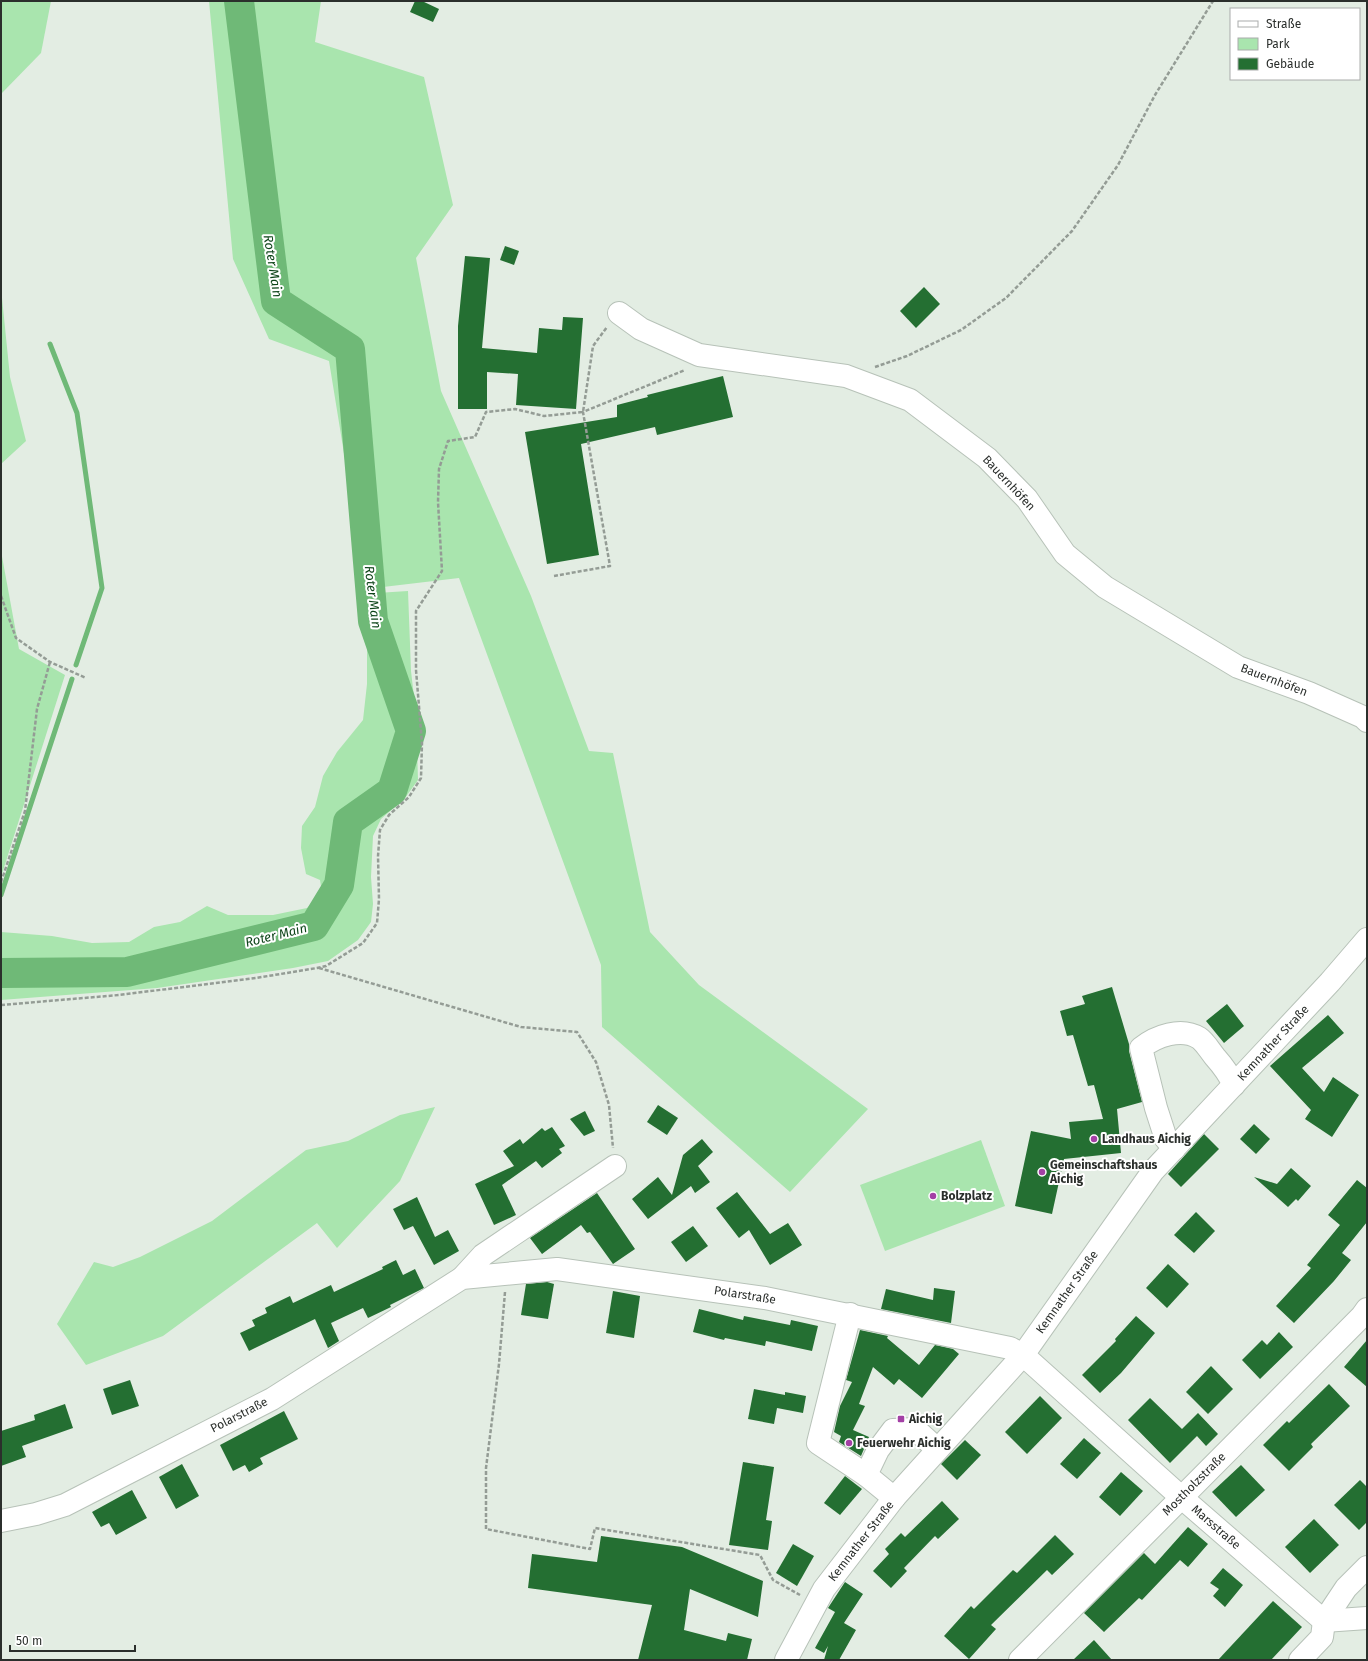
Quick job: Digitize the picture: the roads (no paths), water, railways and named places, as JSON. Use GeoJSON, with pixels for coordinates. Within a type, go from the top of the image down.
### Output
{"type":"FeatureCollection","features":[{"type":"Feature","properties":{"kind":"street","name":"Bauernhöfen"},"geometry":{"type":"LineString","coordinates":[[620,313],[641,329],[699,355],[846,376],[910,400],[987,458],[1027,499],[1065,554],[1105,587],[1238,667],[1309,693],[1363,717],[1367,721]]}},
{"type":"Feature","properties":{"kind":"street","name":"Kemnather Straße"},"geometry":{"type":"LineString","coordinates":[[786,1660],[824,1589],[894,1498],[1023,1355],[1153,1171],[1330,982],[1367,939]]}},
{"type":"Feature","properties":{"kind":"street"},"geometry":{"type":"LineString","coordinates":[[1174,1149],[1166,1139],[1156,1108],[1141,1048],[1152,1039],[1185,1032],[1200,1038],[1228,1074],[1234,1086]]}},
{"type":"Feature","properties":{"kind":"street","name":"Polarstraße"},"geometry":{"type":"LineString","coordinates":[[1,1521],[36,1514],[65,1505],[140,1465],[272,1399],[462,1278],[483,1255],[615,1166]]}},
{"type":"Feature","properties":{"kind":"street","name":"Polarstraße"},"geometry":{"type":"LineString","coordinates":[[462,1278],[557,1269],[599,1276],[732,1292],[850,1314],[1010,1348],[1023,1355]]}},
{"type":"Feature","properties":{"kind":"street","name":"Mostholzstraße"},"geometry":{"type":"LineString","coordinates":[[1020,1660],[1362,1316],[1367,1309]]}},
{"type":"Feature","properties":{"kind":"street"},"geometry":{"type":"LineString","coordinates":[[850,1314],[818,1443],[866,1475],[894,1498]]}},
{"type":"Feature","properties":{"kind":"street","name":"Marsstraße"},"geometry":{"type":"LineString","coordinates":[[1023,1355],[1181,1497],[1324,1621]]}},
{"type":"Feature","properties":{"kind":"street"},"geometry":{"type":"LineString","coordinates":[[866,1475],[878,1450],[893,1430],[915,1429],[937,1449]]}},
{"type":"Feature","properties":{"kind":"street"},"geometry":{"type":"LineString","coordinates":[[1300,1660],[1322,1637],[1324,1621],[1346,1588],[1367,1567]]}},
{"type":"Feature","properties":{"kind":"street"},"geometry":{"type":"LineString","coordinates":[[1324,1621],[1367,1618]]}},
{"type":"Feature","properties":{"kind":"waterway","name":"Roter Main"},"geometry":{"type":"LineString","coordinates":[[1,973],[127,972],[314,926],[339,885],[348,822],[392,791],[411,731],[373,621],[350,349],[276,301],[239,1]]}},
{"type":"Feature","properties":{"kind":"waterway"},"geometry":{"type":"LineString","coordinates":[[50,344],[77,413],[102,588],[76,665]]}},
{"type":"Feature","properties":{"kind":"waterway"},"geometry":{"type":"LineString","coordinates":[[1,895],[72,679]]}},
{"type":"Feature","properties":{"kind":"place","name":"Landhaus Aichig"},"geometry":{"type":"Point","coordinates":[1094,1139]}},
{"type":"Feature","properties":{"kind":"place","name":"Gemeinschaftshaus Aichig"},"geometry":{"type":"Point","coordinates":[1042,1172]}},
{"type":"Feature","properties":{"kind":"place","name":"Bolzplatz"},"geometry":{"type":"Point","coordinates":[933,1196]}},
{"type":"Feature","properties":{"kind":"place","name":"Aichig"},"geometry":{"type":"Point","coordinates":[901,1419]}},
{"type":"Feature","properties":{"kind":"place","name":"Feuerwehr Aichig"},"geometry":{"type":"Point","coordinates":[849,1443]}}]}
